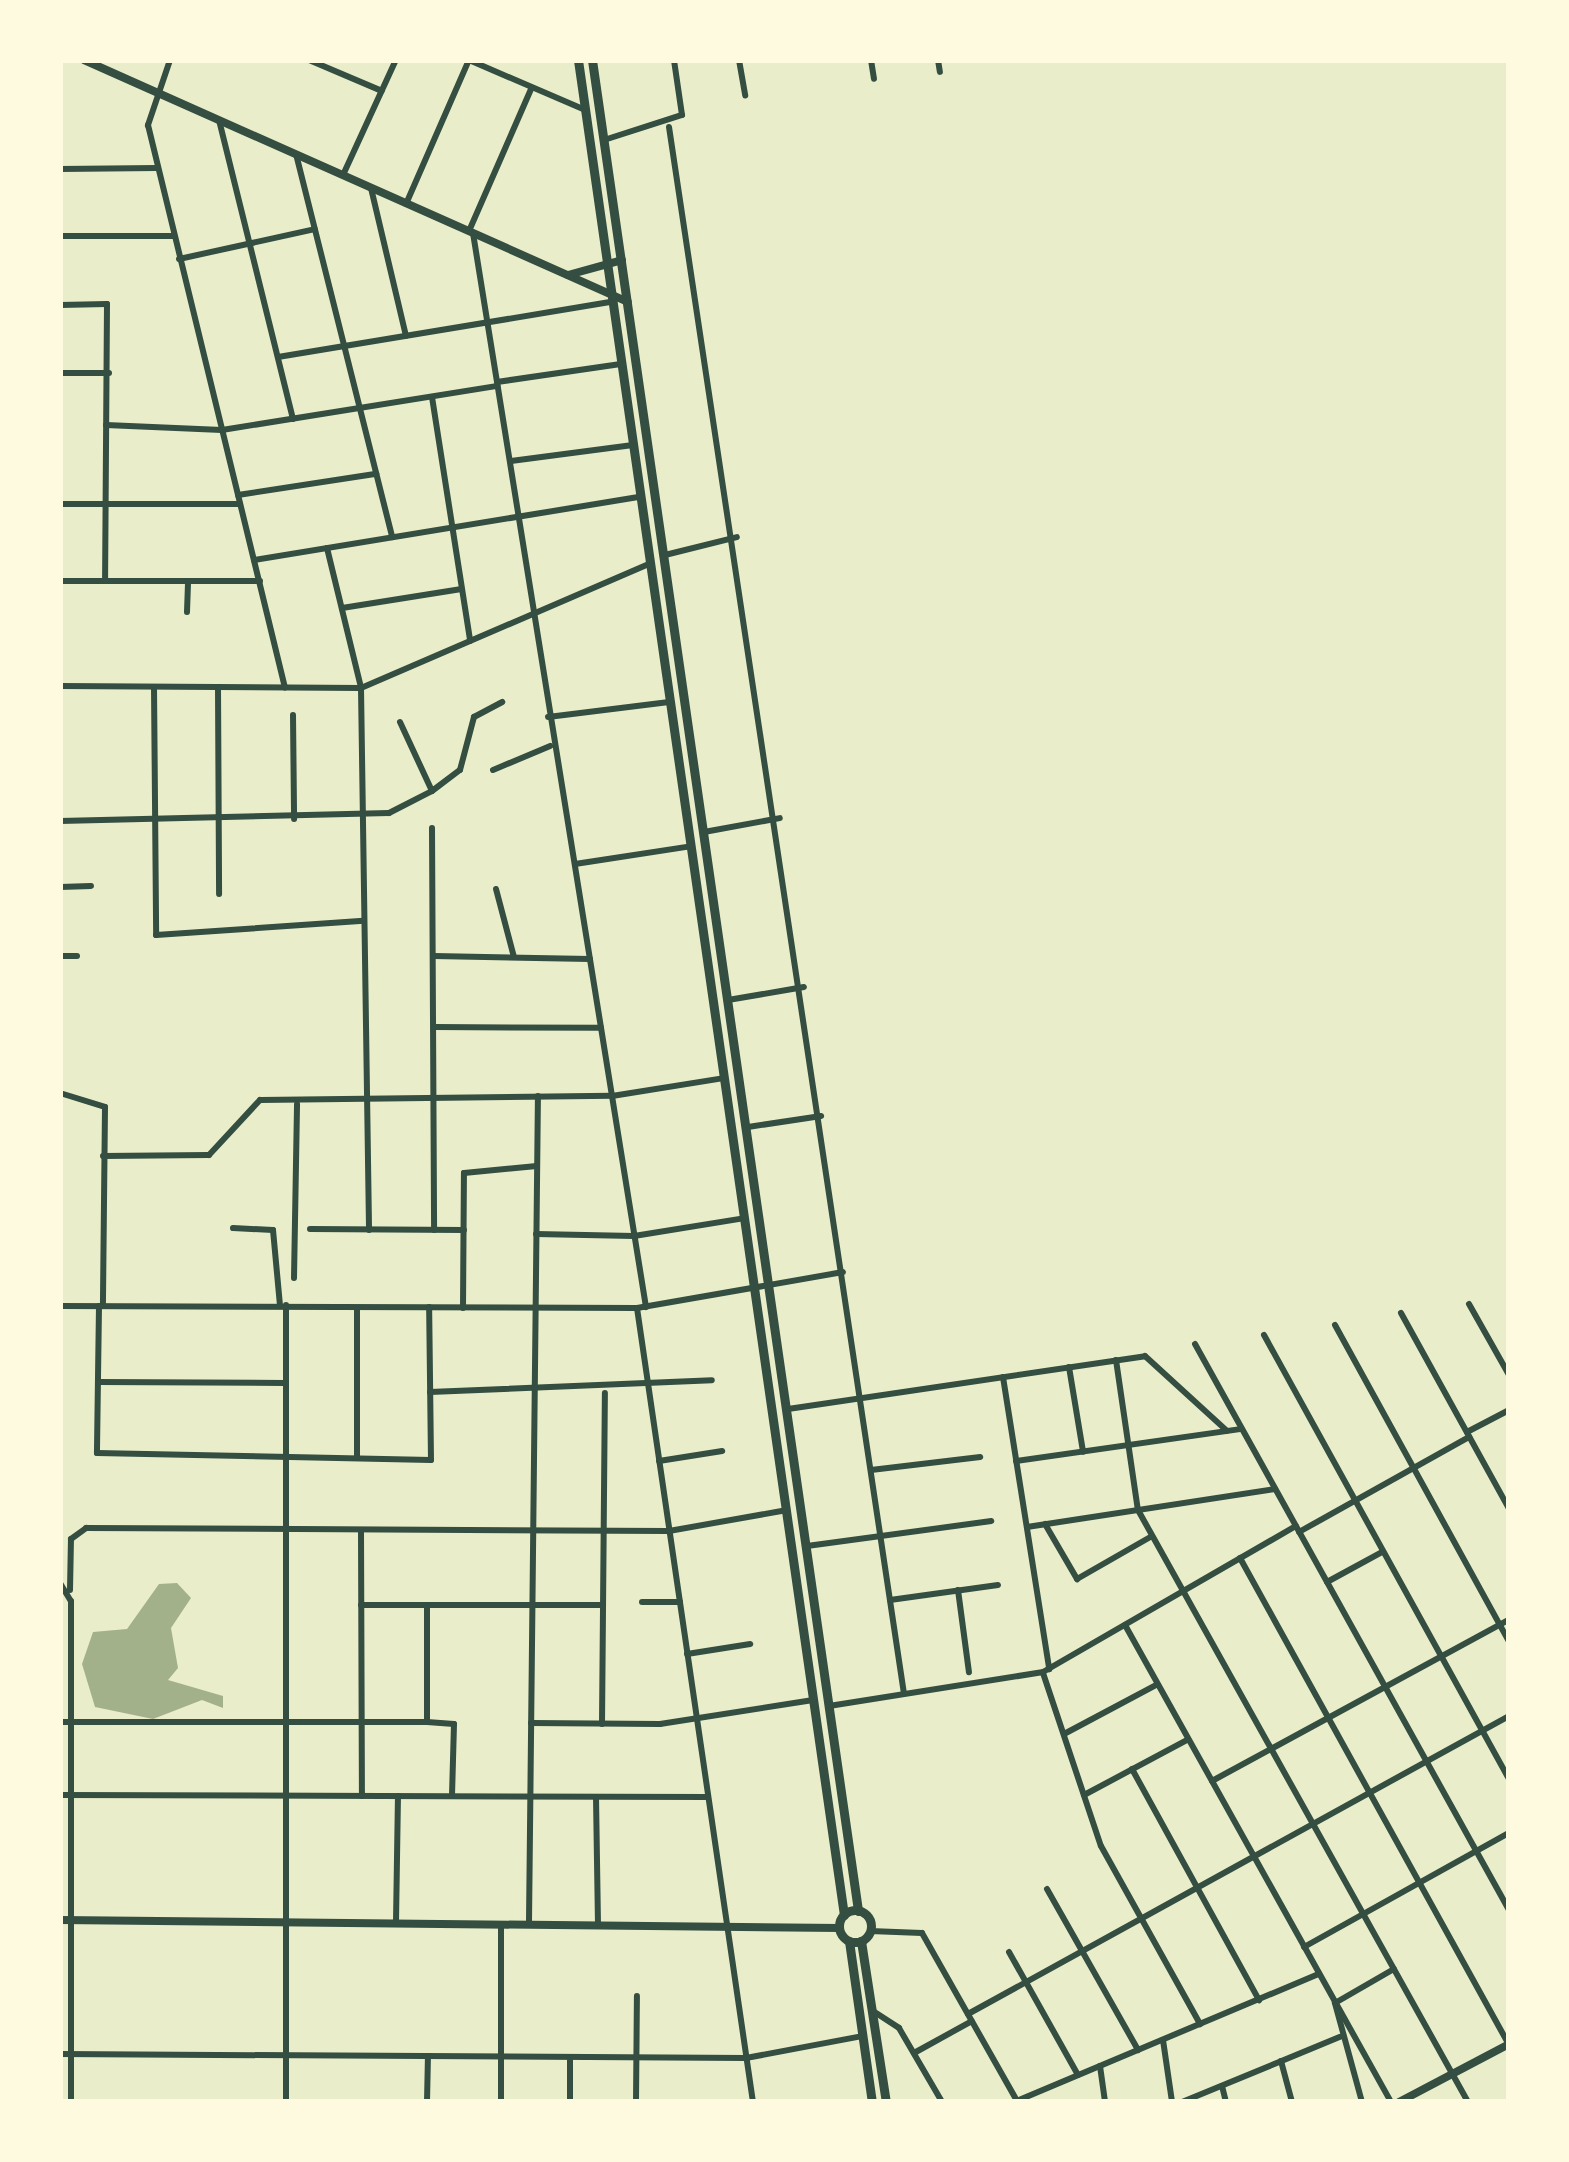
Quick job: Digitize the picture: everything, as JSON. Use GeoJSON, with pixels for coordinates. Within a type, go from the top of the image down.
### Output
{"type":"FeatureCollection","features":[{"type":"Feature","properties":{"kind":"main road"},"geometry":{"type":"LineString","coordinates":[[578,60],[844,1915],[840,1928],[855,1941],[873,2011],[886,2102]]}},
{"type":"Feature","properties":{"kind":"main road"},"geometry":{"type":"LineString","coordinates":[[592,60],[772,1285],[858,1911],[870,1931],[855,1941]]}},
{"type":"Feature","properties":{"kind":"main road"},"geometry":{"type":"LineString","coordinates":[[844,1915],[858,1911]]}},
{"type":"Feature","properties":{"kind":"main road"},"geometry":{"type":"LineString","coordinates":[[855,1941],[872,2102]]}},
{"type":"Feature","properties":{"kind":"street"},"geometry":{"type":"LineString","coordinates":[[84,60],[567,275],[613,302]]}},
{"type":"Feature","properties":{"kind":"street"},"geometry":{"type":"LineString","coordinates":[[170,60],[148,125],[285,688]]}},
{"type":"Feature","properties":{"kind":"street"},"geometry":{"type":"LineString","coordinates":[[309,60],[382,91]]}},
{"type":"Feature","properties":{"kind":"street"},"geometry":{"type":"LineString","coordinates":[[343,176],[396,60]]}},
{"type":"Feature","properties":{"kind":"street"},"geometry":{"type":"LineString","coordinates":[[406,204],[469,60],[585,110]]}},
{"type":"Feature","properties":{"kind":"street"},"geometry":{"type":"LineString","coordinates":[[604,140],[669,127],[682,115],[674,60]]}},
{"type":"Feature","properties":{"kind":"street"},"geometry":{"type":"LineString","coordinates":[[739,60],[745,94]]}},
{"type":"Feature","properties":{"kind":"street"},"geometry":{"type":"LineString","coordinates":[[871,60],[874,79]]}},
{"type":"Feature","properties":{"kind":"street"},"geometry":{"type":"LineString","coordinates":[[938,60],[940,72]]}},
{"type":"Feature","properties":{"kind":"street"},"geometry":{"type":"LineString","coordinates":[[531,89],[471,232],[634,1235],[649,1391],[753,2102]]}},
{"type":"Feature","properties":{"kind":"street"},"geometry":{"type":"LineString","coordinates":[[219,120],[293,419]]}},
{"type":"Feature","properties":{"kind":"street"},"geometry":{"type":"LineString","coordinates":[[669,127],[780,818],[904,1693]]}},
{"type":"Feature","properties":{"kind":"street"},"geometry":{"type":"LineString","coordinates":[[296,154],[392,537]]}},
{"type":"Feature","properties":{"kind":"street"},"geometry":{"type":"LineString","coordinates":[[60,170],[157,168]]}},
{"type":"Feature","properties":{"kind":"street"},"geometry":{"type":"LineString","coordinates":[[371,188],[406,336]]}},
{"type":"Feature","properties":{"kind":"street"},"geometry":{"type":"LineString","coordinates":[[179,259],[315,229]]}},
{"type":"Feature","properties":{"kind":"street"},"geometry":{"type":"LineString","coordinates":[[60,236],[174,236]]}},
{"type":"Feature","properties":{"kind":"street"},"geometry":{"type":"LineString","coordinates":[[567,275],[622,260]]}},
{"type":"Feature","properties":{"kind":"street"},"geometry":{"type":"LineString","coordinates":[[278,357],[628,302]]}},
{"type":"Feature","properties":{"kind":"street"},"geometry":{"type":"LineString","coordinates":[[60,305],[107,304],[105,581]]}},
{"type":"Feature","properties":{"kind":"street"},"geometry":{"type":"LineString","coordinates":[[106,425],[222,430],[621,364]]}},
{"type":"Feature","properties":{"kind":"street"},"geometry":{"type":"LineString","coordinates":[[60,373],[109,373]]}},
{"type":"Feature","properties":{"kind":"street"},"geometry":{"type":"LineString","coordinates":[[432,397],[470,641]]}},
{"type":"Feature","properties":{"kind":"street"},"geometry":{"type":"LineString","coordinates":[[510,461],[633,445]]}},
{"type":"Feature","properties":{"kind":"street"},"geometry":{"type":"LineString","coordinates":[[238,495],[376,474]]}},
{"type":"Feature","properties":{"kind":"street"},"geometry":{"type":"LineString","coordinates":[[254,560],[640,497]]}},
{"type":"Feature","properties":{"kind":"street"},"geometry":{"type":"LineString","coordinates":[[60,504],[241,504]]}},
{"type":"Feature","properties":{"kind":"street"},"geometry":{"type":"LineString","coordinates":[[664,555],[737,537]]}},
{"type":"Feature","properties":{"kind":"street"},"geometry":{"type":"LineString","coordinates":[[327,548],[361,688],[369,1231]]}},
{"type":"Feature","properties":{"kind":"street"},"geometry":{"type":"LineString","coordinates":[[60,686],[361,688],[650,564]]}},
{"type":"Feature","properties":{"kind":"street"},"geometry":{"type":"LineString","coordinates":[[60,581],[260,581]]}},
{"type":"Feature","properties":{"kind":"street"},"geometry":{"type":"LineString","coordinates":[[187,612],[188,581]]}},
{"type":"Feature","properties":{"kind":"street"},"geometry":{"type":"LineString","coordinates":[[342,608],[462,589]]}},
{"type":"Feature","properties":{"kind":"street"},"geometry":{"type":"LineString","coordinates":[[154,687],[152,927],[164,939],[364,921]]}},
{"type":"Feature","properties":{"kind":"street"},"geometry":{"type":"LineString","coordinates":[[218,687],[219,894]]}},
{"type":"Feature","properties":{"kind":"street"},"geometry":{"type":"LineString","coordinates":[[60,821],[363,820],[432,791],[460,770],[474,717],[502,702]]}},
{"type":"Feature","properties":{"kind":"street"},"geometry":{"type":"LineString","coordinates":[[548,718],[670,702]]}},
{"type":"Feature","properties":{"kind":"street"},"geometry":{"type":"LineString","coordinates":[[293,715],[294,819]]}},
{"type":"Feature","properties":{"kind":"street"},"geometry":{"type":"LineString","coordinates":[[400,722],[432,791]]}},
{"type":"Feature","properties":{"kind":"street"},"geometry":{"type":"LineString","coordinates":[[493,770],[551,745]]}},
{"type":"Feature","properties":{"kind":"street"},"geometry":{"type":"LineString","coordinates":[[704,832],[780,818]]}},
{"type":"Feature","properties":{"kind":"street"},"geometry":{"type":"LineString","coordinates":[[432,828],[434,1230]]}},
{"type":"Feature","properties":{"kind":"street"},"geometry":{"type":"LineString","coordinates":[[575,864],[692,846]]}},
{"type":"Feature","properties":{"kind":"street"},"geometry":{"type":"LineString","coordinates":[[60,887],[91,886]]}},
{"type":"Feature","properties":{"kind":"street"},"geometry":{"type":"LineString","coordinates":[[496,889],[514,957]]}},
{"type":"Feature","properties":{"kind":"street"},"geometry":{"type":"LineString","coordinates":[[60,956],[77,956]]}},
{"type":"Feature","properties":{"kind":"street"},"geometry":{"type":"LineString","coordinates":[[434,956],[590,958]]}},
{"type":"Feature","properties":{"kind":"street"},"geometry":{"type":"LineString","coordinates":[[728,1000],[804,988]]}},
{"type":"Feature","properties":{"kind":"street"},"geometry":{"type":"LineString","coordinates":[[434,1027],[601,1028]]}},
{"type":"Feature","properties":{"kind":"street"},"geometry":{"type":"LineString","coordinates":[[103,1156],[209,1155],[248,1106],[367,1095],[611,1096],[724,1078]]}},
{"type":"Feature","properties":{"kind":"street"},"geometry":{"type":"LineString","coordinates":[[60,1093],[102,1100],[98,1454],[430,1460],[429,1307]]}},
{"type":"Feature","properties":{"kind":"street"},"geometry":{"type":"LineString","coordinates":[[529,1922],[538,1096]]}},
{"type":"Feature","properties":{"kind":"street"},"geometry":{"type":"LineString","coordinates":[[294,1278],[297,1104]]}},
{"type":"Feature","properties":{"kind":"street"},"geometry":{"type":"LineString","coordinates":[[748,1127],[821,1116]]}},
{"type":"Feature","properties":{"kind":"street"},"geometry":{"type":"LineString","coordinates":[[464,1308],[467,1166],[537,1166]]}},
{"type":"Feature","properties":{"kind":"street"},"geometry":{"type":"LineString","coordinates":[[536,1234],[634,1235],[745,1218]]}},
{"type":"Feature","properties":{"kind":"street"},"geometry":{"type":"LineString","coordinates":[[233,1228],[277,1235],[283,1305],[286,2102]]}},
{"type":"Feature","properties":{"kind":"street"},"geometry":{"type":"LineString","coordinates":[[310,1229],[464,1230]]}},
{"type":"Feature","properties":{"kind":"street"},"geometry":{"type":"LineString","coordinates":[[60,1306],[642,1308],[844,1272]]}},
{"type":"Feature","properties":{"kind":"street"},"geometry":{"type":"LineString","coordinates":[[1469,1304],[1509,1376]]}},
{"type":"Feature","properties":{"kind":"street"},"geometry":{"type":"LineString","coordinates":[[357,1308],[357,1458]]}},
{"type":"Feature","properties":{"kind":"street"},"geometry":{"type":"LineString","coordinates":[[1401,1313],[1509,1509]]}},
{"type":"Feature","properties":{"kind":"street"},"geometry":{"type":"LineString","coordinates":[[1335,1324],[1509,1641]]}},
{"type":"Feature","properties":{"kind":"street"},"geometry":{"type":"LineString","coordinates":[[1264,1335],[1509,1779]]}},
{"type":"Feature","properties":{"kind":"street"},"geometry":{"type":"LineString","coordinates":[[1196,1345],[1509,1910]]}},
{"type":"Feature","properties":{"kind":"street"},"geometry":{"type":"LineString","coordinates":[[788,1408],[1145,1356],[1227,1431]]}},
{"type":"Feature","properties":{"kind":"street"},"geometry":{"type":"LineString","coordinates":[[1116,1360],[1138,1510],[1468,2102]]}},
{"type":"Feature","properties":{"kind":"street"},"geometry":{"type":"LineString","coordinates":[[1069,1367],[1082,1452]]}},
{"type":"Feature","properties":{"kind":"street"},"geometry":{"type":"LineString","coordinates":[[1003,1377],[1046,1671],[1064,1734],[1084,1795],[1142,1918],[1200,2024]]}},
{"type":"Feature","properties":{"kind":"street"},"geometry":{"type":"LineString","coordinates":[[430,1392],[604,1393],[712,1380]]}},
{"type":"Feature","properties":{"kind":"street"},"geometry":{"type":"LineString","coordinates":[[98,1382],[285,1383]]}},
{"type":"Feature","properties":{"kind":"street"},"geometry":{"type":"LineString","coordinates":[[602,1724],[604,1393]]}},
{"type":"Feature","properties":{"kind":"street"},"geometry":{"type":"LineString","coordinates":[[829,1706],[1046,1671],[1240,1558],[1414,1468],[1509,1410]]}},
{"type":"Feature","properties":{"kind":"street"},"geometry":{"type":"LineString","coordinates":[[1016,1461],[1242,1429]]}},
{"type":"Feature","properties":{"kind":"street"},"geometry":{"type":"LineString","coordinates":[[659,1461],[722,1451]]}},
{"type":"Feature","properties":{"kind":"street"},"geometry":{"type":"LineString","coordinates":[[871,1470],[980,1456]]}},
{"type":"Feature","properties":{"kind":"street"},"geometry":{"type":"LineString","coordinates":[[1027,1527],[1275,1489]]}},
{"type":"Feature","properties":{"kind":"street"},"geometry":{"type":"LineString","coordinates":[[71,2102],[65,1920],[70,1795],[65,1722],[70,1590],[78,1529],[670,1531],[787,1510]]}},
{"type":"Feature","properties":{"kind":"street"},"geometry":{"type":"LineString","coordinates":[[807,1546],[991,1521]]}},
{"type":"Feature","properties":{"kind":"street"},"geometry":{"type":"LineString","coordinates":[[1045,1524],[1077,1579],[1152,1536]]}},
{"type":"Feature","properties":{"kind":"street"},"geometry":{"type":"LineString","coordinates":[[361,1529],[362,1796]]}},
{"type":"Feature","properties":{"kind":"street"},"geometry":{"type":"LineString","coordinates":[[1327,1582],[1383,1552]]}},
{"type":"Feature","properties":{"kind":"street"},"geometry":{"type":"LineString","coordinates":[[1124,1625],[1395,2102],[1509,2044],[1240,1558]]}},
{"type":"Feature","properties":{"kind":"street"},"geometry":{"type":"LineString","coordinates":[[60,1583],[70,1590]]}},
{"type":"Feature","properties":{"kind":"street"},"geometry":{"type":"LineString","coordinates":[[890,1600],[998,1585]]}},
{"type":"Feature","properties":{"kind":"street"},"geometry":{"type":"LineString","coordinates":[[958,1590],[969,1672]]}},
{"type":"Feature","properties":{"kind":"street"},"geometry":{"type":"LineString","coordinates":[[642,1602],[680,1602]]}},
{"type":"Feature","properties":{"kind":"street"},"geometry":{"type":"LineString","coordinates":[[362,1605],[603,1605]]}},
{"type":"Feature","properties":{"kind":"street"},"geometry":{"type":"LineString","coordinates":[[427,1605],[427,1722]]}},
{"type":"Feature","properties":{"kind":"street"},"geometry":{"type":"LineString","coordinates":[[1211,1781],[1509,1620]]}},
{"type":"Feature","properties":{"kind":"street"},"geometry":{"type":"LineString","coordinates":[[687,1654],[750,1644]]}},
{"type":"Feature","properties":{"kind":"street"},"geometry":{"type":"LineString","coordinates":[[1064,1734],[1157,1684]]}},
{"type":"Feature","properties":{"kind":"street"},"geometry":{"type":"LineString","coordinates":[[531,1723],[696,1718],[813,1700]]}},
{"type":"Feature","properties":{"kind":"street"},"geometry":{"type":"LineString","coordinates":[[914,2053],[1026,1982],[1509,1716]]}},
{"type":"Feature","properties":{"kind":"street"},"geometry":{"type":"LineString","coordinates":[[65,1722],[454,1724],[452,1794]]}},
{"type":"Feature","properties":{"kind":"street"},"geometry":{"type":"LineString","coordinates":[[1084,1795],[1188,1739]]}},
{"type":"Feature","properties":{"kind":"street"},"geometry":{"type":"LineString","coordinates":[[1132,1769],[1259,2000]]}},
{"type":"Feature","properties":{"kind":"street"},"geometry":{"type":"LineString","coordinates":[[60,1795],[708,1797]]}},
{"type":"Feature","properties":{"kind":"street"},"geometry":{"type":"LineString","coordinates":[[396,1922],[398,1796]]}},
{"type":"Feature","properties":{"kind":"street"},"geometry":{"type":"LineString","coordinates":[[596,1797],[598,1923]]}},
{"type":"Feature","properties":{"kind":"street"},"geometry":{"type":"LineString","coordinates":[[1304,1947],[1509,1833]]}},
{"type":"Feature","properties":{"kind":"street"},"geometry":{"type":"LineString","coordinates":[[1047,1889],[1138,2050]]}},
{"type":"Feature","properties":{"kind":"street"},"geometry":{"type":"LineString","coordinates":[[65,1920],[726,1923],[840,1928]]}},
{"type":"Feature","properties":{"kind":"street"},"geometry":{"type":"LineString","coordinates":[[500,2102],[501,1922]]}},
{"type":"Feature","properties":{"kind":"street"},"geometry":{"type":"LineString","coordinates":[[870,1931],[922,1933],[1016,2102],[1319,1974]]}},
{"type":"Feature","properties":{"kind":"street"},"geometry":{"type":"LineString","coordinates":[[1009,1952],[1078,2075]]}},
{"type":"Feature","properties":{"kind":"street"},"geometry":{"type":"LineString","coordinates":[[1335,2003],[1394,1969]]}},
{"type":"Feature","properties":{"kind":"street"},"geometry":{"type":"LineString","coordinates":[[636,2102],[637,1996]]}},
{"type":"Feature","properties":{"kind":"street"},"geometry":{"type":"LineString","coordinates":[[1335,2003],[1340,2037],[1362,2102]]}},
{"type":"Feature","properties":{"kind":"street"},"geometry":{"type":"LineString","coordinates":[[873,2011],[914,2053],[942,2102]]}},
{"type":"Feature","properties":{"kind":"street"},"geometry":{"type":"LineString","coordinates":[[60,2054],[746,2058],[862,2036]]}},
{"type":"Feature","properties":{"kind":"street"},"geometry":{"type":"LineString","coordinates":[[1182,2102],[1340,2037]]}},
{"type":"Feature","properties":{"kind":"street"},"geometry":{"type":"LineString","coordinates":[[1163,2040],[1172,2102]]}},
{"type":"Feature","properties":{"kind":"street"},"geometry":{"type":"LineString","coordinates":[[428,2056],[428,2102]]}},
{"type":"Feature","properties":{"kind":"street"},"geometry":{"type":"LineString","coordinates":[[570,2057],[570,2102]]}},
{"type":"Feature","properties":{"kind":"street"},"geometry":{"type":"LineString","coordinates":[[1282,2061],[1292,2102]]}},
{"type":"Feature","properties":{"kind":"street"},"geometry":{"type":"LineString","coordinates":[[1100,2066],[1106,2102]]}},
{"type":"Feature","properties":{"kind":"street"},"geometry":{"type":"LineString","coordinates":[[1222,2086],[1226,2102]]}},
{"type":"Feature","properties":{"kind":"shaded area"},"geometry":{"type":"Polygon","coordinates":[[[177,1583],[191,1598],[171,1628],[178,1668],[168,1680],[223,1696],[223,1708],[202,1700],[153,1719],[95,1707],[82,1664],[93,1632],[127,1629],[159,1584],[177,1583]]]}}]}
